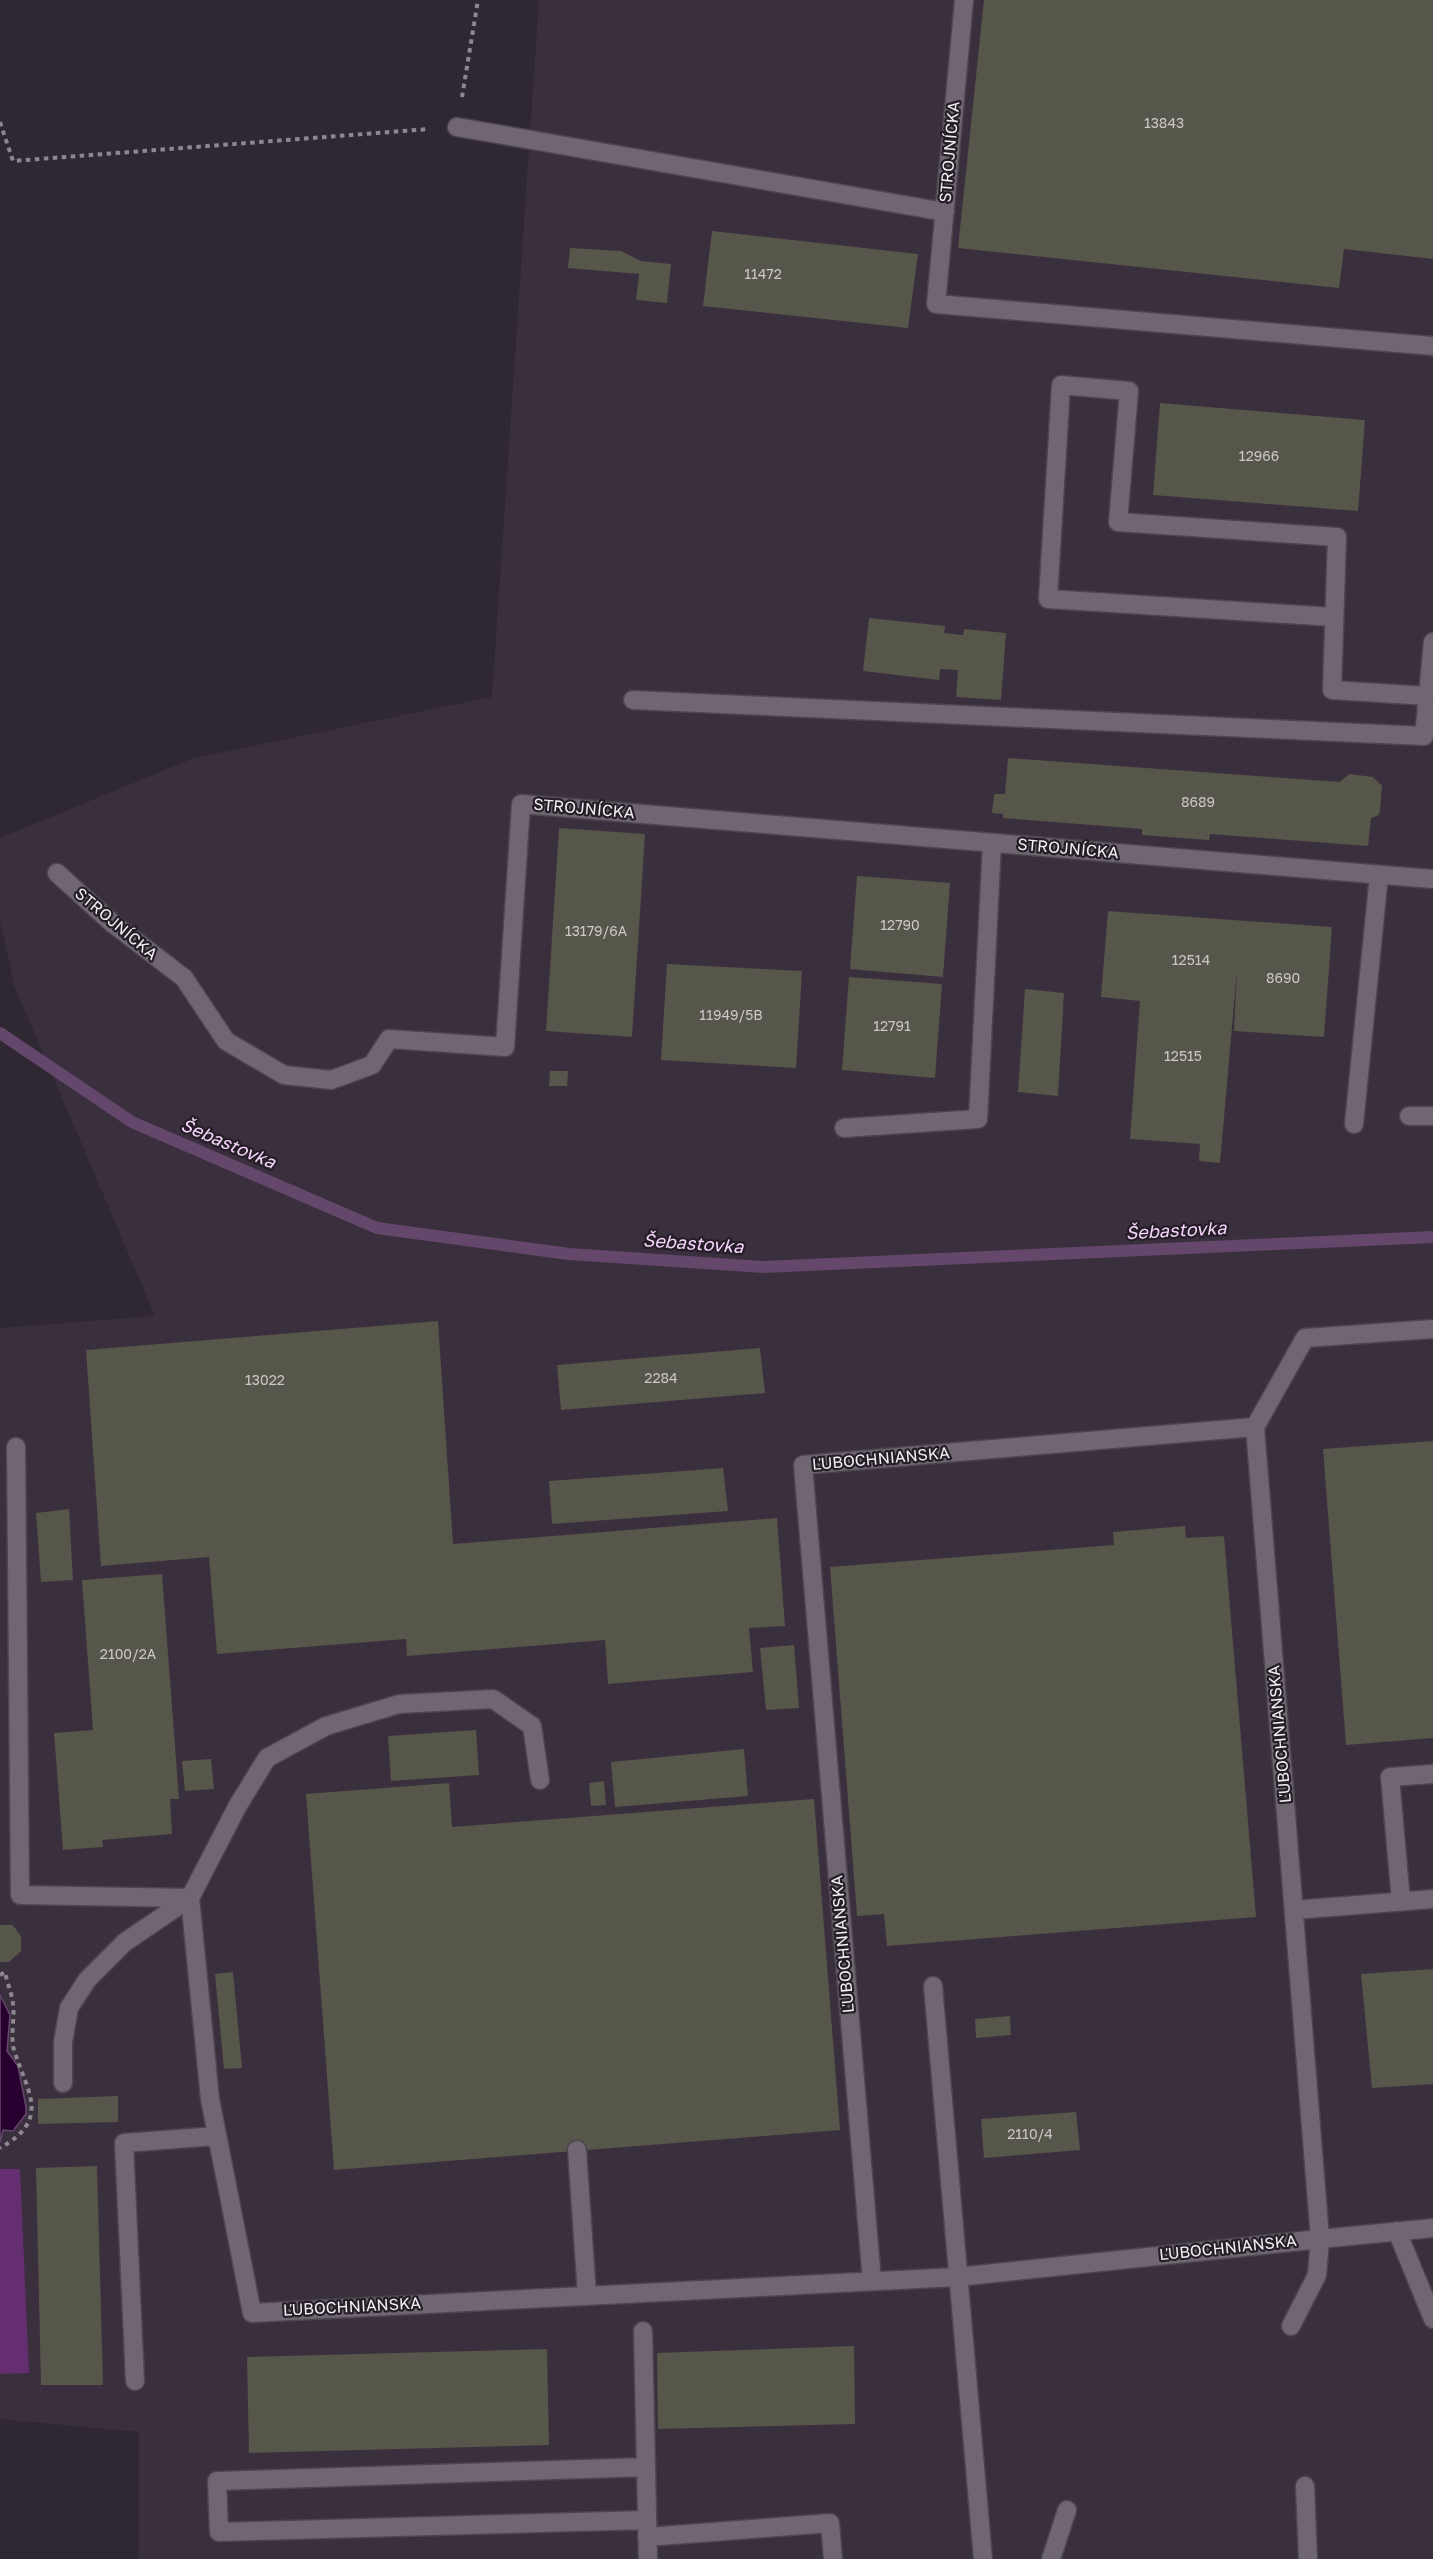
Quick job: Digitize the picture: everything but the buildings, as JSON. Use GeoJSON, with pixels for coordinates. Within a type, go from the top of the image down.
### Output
{"type":"FeatureCollection","features":[{"type":"Feature","properties":{"kind":"lane","name":"STROJNÍCKA"},"geometry":{"type":"LineString","coordinates":[[964,0],[936,304],[1433,346]]}},
{"type":"Feature","properties":{"kind":"lane"},"geometry":{"type":"LineString","coordinates":[[457,127],[945,212]]}},
{"type":"Feature","properties":{"kind":"lane"},"geometry":{"type":"LineString","coordinates":[[1334,617],[1048,598],[1061,385],[1129,391],[1118,522],[1337,537],[1332,690],[1427,705]]}},
{"type":"Feature","properties":{"kind":"lane"},"geometry":{"type":"LineString","coordinates":[[633,700],[1428,736],[1427,705],[1433,642]]}},
{"type":"Feature","properties":{"kind":"lane","name":"STROJNÍCKA"},"geometry":{"type":"LineString","coordinates":[[57,873],[111,922],[184,978],[226,1041],[284,1075],[331,1080],[372,1065],[389,1039],[505,1047],[521,804],[1433,879]]}},
{"type":"Feature","properties":{"kind":"lane"},"geometry":{"type":"LineString","coordinates":[[844,1128],[978,1119],[992,843]]}},
{"type":"Feature","properties":{"kind":"lane"},"geometry":{"type":"LineString","coordinates":[[1354,1124],[1379,876]]}},
{"type":"Feature","properties":{"kind":"lane"},"geometry":{"type":"LineString","coordinates":[[1409,1116],[1433,1116]]}},
{"type":"Feature","properties":{"kind":"lane"},"geometry":{"type":"LineString","coordinates":[[1255,1427],[1305,1338],[1433,1329]]}},
{"type":"Feature","properties":{"kind":"lane","name":"ĽUBOCHNIANSKA"},"geometry":{"type":"LineString","coordinates":[[872,2281],[803,1465],[1255,1427],[1320,2239]]}},
{"type":"Feature","properties":{"kind":"lane"},"geometry":{"type":"LineString","coordinates":[[16,1447],[20,1895],[190,1898]]}},
{"type":"Feature","properties":{"kind":"lane"},"geometry":{"type":"LineString","coordinates":[[63,2083],[63,2042],[69,2008],[87,1980],[125,1942],[190,1898],[237,1807],[267,1758],[326,1726],[399,1704],[493,1699],[532,1726],[540,1780]]}},
{"type":"Feature","properties":{"kind":"lane"},"geometry":{"type":"LineString","coordinates":[[1401,1901],[1390,1778],[1433,1774]]}},
{"type":"Feature","properties":{"kind":"lane","name":"ĽUBOCHNIANSKA"},"geometry":{"type":"LineString","coordinates":[[190,1898],[210,2099],[252,2313],[957,2277],[1433,2228]]}},
{"type":"Feature","properties":{"kind":"lane"},"geometry":{"type":"LineString","coordinates":[[1294,1910],[1433,1899]]}},
{"type":"Feature","properties":{"kind":"lane"},"geometry":{"type":"LineString","coordinates":[[933,1986],[983,2559]]}},
{"type":"Feature","properties":{"kind":"lane"},"geometry":{"type":"LineString","coordinates":[[135,2381],[124,2143],[217,2136]]}},
{"type":"Feature","properties":{"kind":"lane"},"geometry":{"type":"LineString","coordinates":[[577,2150],[586,2295]]}},
{"type":"Feature","properties":{"kind":"lane"},"geometry":{"type":"LineString","coordinates":[[1397,2231],[1433,2319]]}},
{"type":"Feature","properties":{"kind":"lane"},"geometry":{"type":"LineString","coordinates":[[1291,2326],[1317,2275],[1320,2239]]}},
{"type":"Feature","properties":{"kind":"lane"},"geometry":{"type":"LineString","coordinates":[[643,2331],[648,2559]]}},
{"type":"Feature","properties":{"kind":"lane"},"geometry":{"type":"LineString","coordinates":[[646,2467],[218,2481],[219,2532],[647,2529],[830,2523],[833,2559]]}},
{"type":"Feature","properties":{"kind":"lane"},"geometry":{"type":"LineString","coordinates":[[1305,2486],[1308,2559]]}},
{"type":"Feature","properties":{"kind":"lane"},"geometry":{"type":"LineString","coordinates":[[1052,2559],[1067,2510]]}},
{"type":"Feature","properties":{"kind":"path"},"geometry":{"type":"LineString","coordinates":[[0,122],[14,161],[457,127],[478,0]]}},
{"type":"Feature","properties":{"kind":"path"},"geometry":{"type":"LineString","coordinates":[[0,1975],[5,1972],[13,2003],[13,2048],[21,2064],[33,2106],[24,2131],[0,2148]]}},
{"type":"Feature","properties":{"kind":"shaded area"},"geometry":{"type":"Polygon","coordinates":[[[539,0],[1433,0],[1433,2559],[139,2559],[139,2432],[0,2419],[0,1328],[155,1316],[14,985],[0,919],[0,838],[194,758],[492,697],[539,0]]]}},
{"type":"Feature","properties":{"kind":"shaded area"},"geometry":{"type":"Polygon","coordinates":[[[0,1995],[10,2015],[7,2051],[18,2066],[26,2114],[13,2131],[3,2130],[0,2142],[0,1995]]]}},
{"type":"Feature","properties":{"kind":"shaded area"},"geometry":{"type":"Polygon","coordinates":[[[0,2169],[20,2169],[29,2373],[0,2374],[0,2169]]]}},
{"type":"Feature","properties":{"kind":"waterway","name":"Šebastovka"},"geometry":{"type":"LineString","coordinates":[[0,1033],[132,1122],[377,1228],[569,1254],[763,1267],[1433,1237]]}}]}
